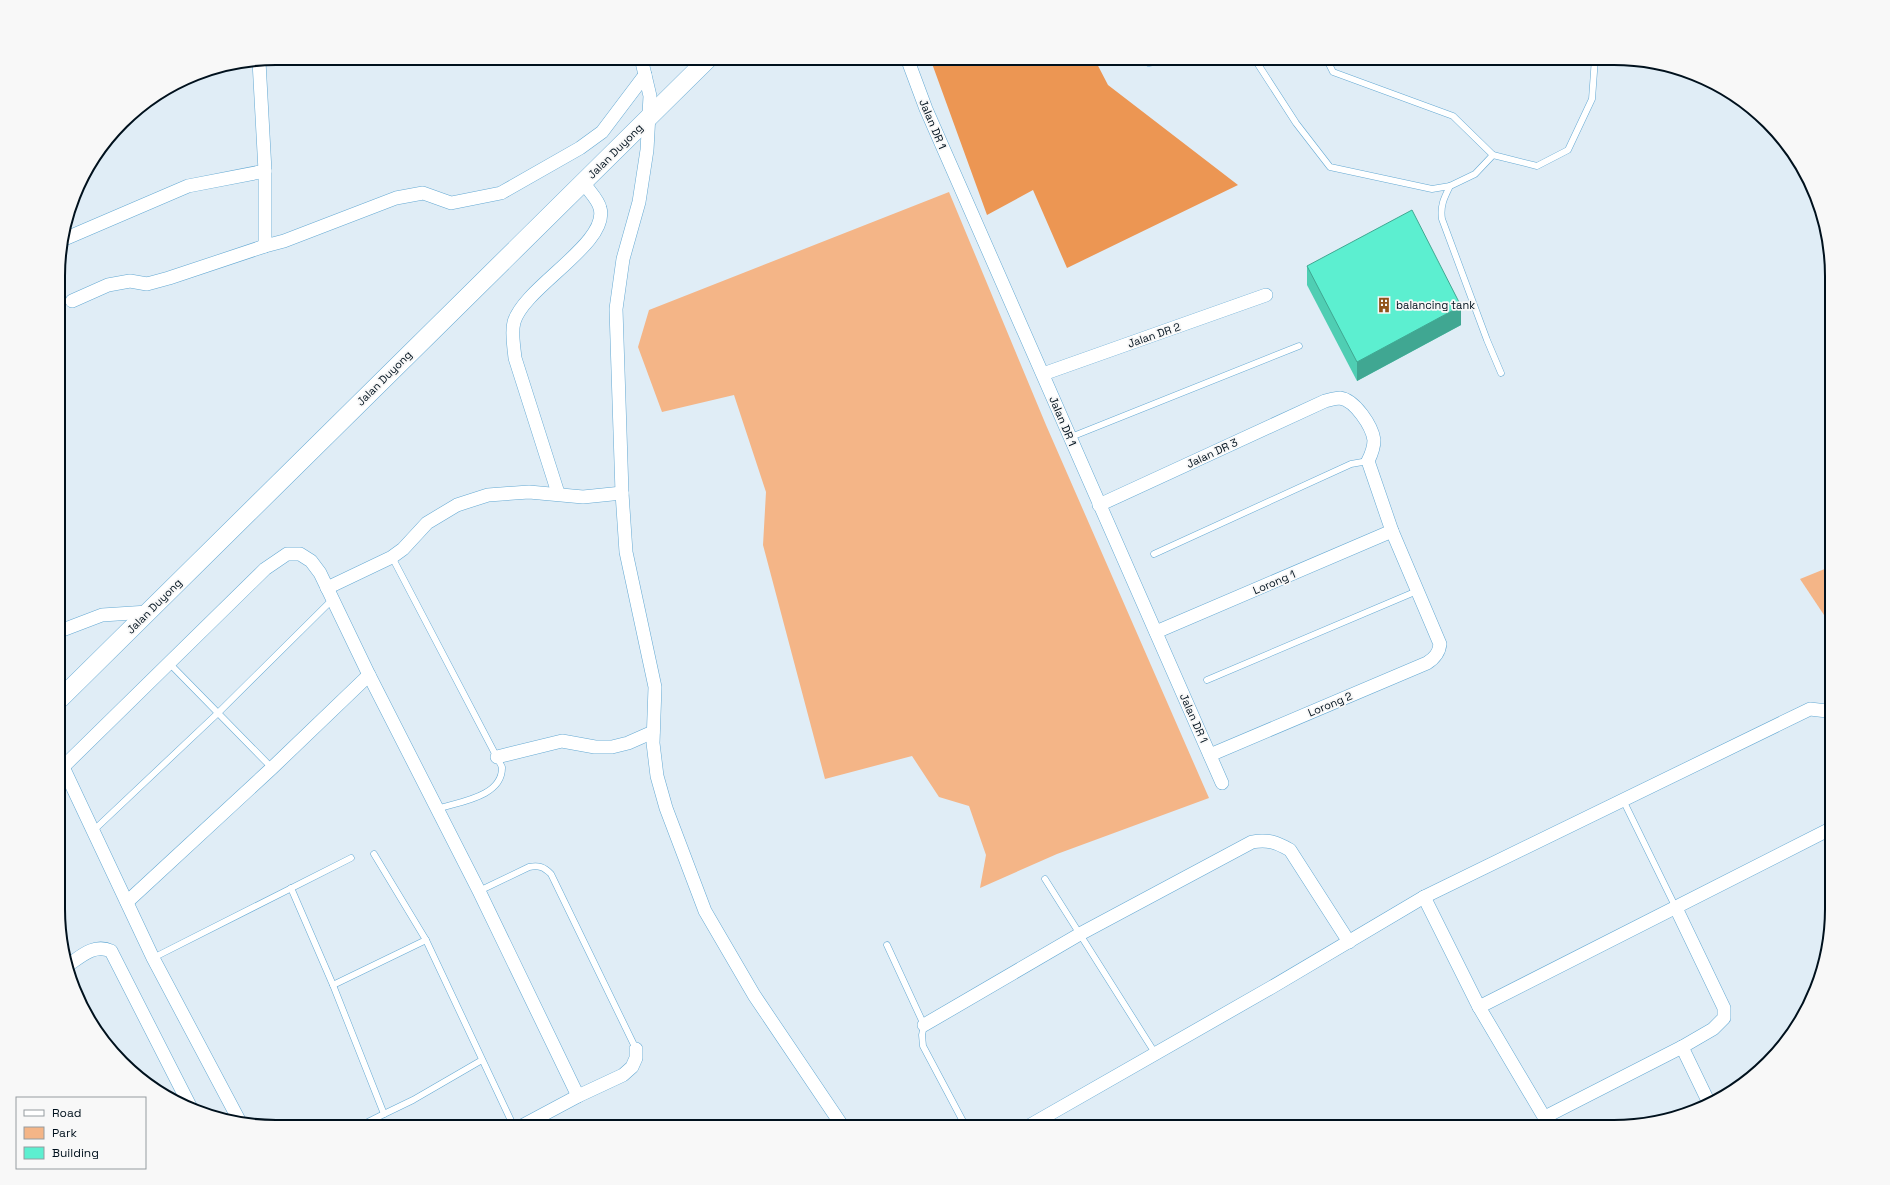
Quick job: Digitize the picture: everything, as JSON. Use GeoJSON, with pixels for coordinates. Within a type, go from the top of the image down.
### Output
{"type":"FeatureCollection","features":[{"type":"Feature","properties":{"kind":"main road","name":"Jalan Duyong"},"geometry":{"type":"LineString","coordinates":[[65,694],[702,65]]}},
{"type":"Feature","properties":{"kind":"street"},"geometry":{"type":"LineString","coordinates":[[259,65],[265,170],[265,246]]}},
{"type":"Feature","properties":{"kind":"street"},"geometry":{"type":"LineString","coordinates":[[643,65],[650,96],[647,150],[639,202],[623,259],[616,309],[622,493],[626,552],[655,687],[653,732],[657,776],[666,808],[705,911],[754,995],[838,1120]]}},
{"type":"Feature","properties":{"kind":"street","name":"Jalan DR 1"},"geometry":{"type":"LineString","coordinates":[[910,65],[926,109],[1222,783]]}},
{"type":"Feature","properties":{"kind":"street"},"geometry":{"type":"LineString","coordinates":[[72,302],[108,285],[130,281],[147,284],[284,241],[396,198],[423,193],[452,203],[501,194],[580,148],[602,132],[645,75]]}},
{"type":"Feature","properties":{"kind":"street"},"geometry":{"type":"LineString","coordinates":[[69,237],[188,186],[265,170]]}},
{"type":"Feature","properties":{"kind":"street"},"geometry":{"type":"LineString","coordinates":[[558,493],[515,358],[513,338],[514,322],[520,309],[529,298],[589,240],[599,224],[600,208],[583,182]]}},
{"type":"Feature","properties":{"kind":"street","name":"Jalan DR 2"},"geometry":{"type":"LineString","coordinates":[[1043,374],[1266,295]]}},
{"type":"Feature","properties":{"kind":"street","name":"Jalan DR 3"},"geometry":{"type":"LineString","coordinates":[[1099,505],[1325,401],[1341,398],[1353,405],[1362,414],[1374,440],[1373,452],[1368,461]]}},
{"type":"Feature","properties":{"kind":"street"},"geometry":{"type":"LineString","coordinates":[[1368,461],[1392,531],[1417,591]]}},
{"type":"Feature","properties":{"kind":"street"},"geometry":{"type":"LineString","coordinates":[[330,594],[392,557],[403,549],[427,524],[458,505],[488,495],[529,492],[558,493],[583,497],[622,493]]}},
{"type":"Feature","properties":{"kind":"street","name":"Lorong 1"},"geometry":{"type":"LineString","coordinates":[[1156,632],[1392,531]]}},
{"type":"Feature","properties":{"kind":"street"},"geometry":{"type":"LineString","coordinates":[[65,761],[169,663],[265,569],[287,554],[300,554],[311,561],[330,594],[369,675],[479,891],[578,1096]]}},
{"type":"Feature","properties":{"kind":"street","name":"Lorong 2"},"geometry":{"type":"LineString","coordinates":[[1210,755],[1427,663],[1434,658],[1439,651],[1440,644],[1417,591]]}},
{"type":"Feature","properties":{"kind":"street"},"geometry":{"type":"LineString","coordinates":[[65,629],[102,615],[148,612]]}},
{"type":"Feature","properties":{"kind":"street"},"geometry":{"type":"LineString","coordinates":[[127,902],[272,768],[369,675]]}},
{"type":"Feature","properties":{"kind":"street"},"geometry":{"type":"LineString","coordinates":[[1039,1120],[1349,942],[1424,897],[1810,709],[1825,711]]}},
{"type":"Feature","properties":{"kind":"street"},"geometry":{"type":"LineString","coordinates":[[497,757],[562,741],[595,747],[612,747],[653,732]]}},
{"type":"Feature","properties":{"kind":"street"},"geometry":{"type":"LineString","coordinates":[[65,773],[153,958],[237,1116]]}},
{"type":"Feature","properties":{"kind":"street"},"geometry":{"type":"LineString","coordinates":[[1479,1007],[1825,832]]}},
{"type":"Feature","properties":{"kind":"street"},"geometry":{"type":"LineString","coordinates":[[924,1025],[1080,934],[1252,842],[1264,840],[1277,842],[1290,850],[1349,942]]}},
{"type":"Feature","properties":{"kind":"street"},"geometry":{"type":"LineString","coordinates":[[1424,897],[1479,1007],[1546,1120]]}},
{"type":"Feature","properties":{"kind":"street"},"geometry":{"type":"LineString","coordinates":[[1551,1120],[1682,1047],[1717,1026],[1724,1018],[1725,1012],[1676,908]]}},
{"type":"Feature","properties":{"kind":"street"},"geometry":{"type":"LineString","coordinates":[[72,962],[92,949],[99,948],[111,951],[187,1100]]}},
{"type":"Feature","properties":{"kind":"street"},"geometry":{"type":"LineString","coordinates":[[1682,1047],[1706,1098]]}},
{"type":"Feature","properties":{"kind":"street"},"geometry":{"type":"LineString","coordinates":[[533,1120],[578,1096],[623,1075],[632,1067],[636,1058],[636,1049]]}},
{"type":"Feature","properties":{"kind":"lane"},"geometry":{"type":"LineString","coordinates":[[1259,65],[1296,123],[1330,167],[1432,189],[1450,186],[1475,174],[1493,155]]}},
{"type":"Feature","properties":{"kind":"lane"},"geometry":{"type":"LineString","coordinates":[[1330,65],[1333,72],[1453,116],[1493,155],[1537,166],[1568,150],[1592,99],[1594,65]]}},
{"type":"Feature","properties":{"kind":"lane"},"geometry":{"type":"LineString","coordinates":[[1450,186],[1443,199],[1440,210],[1442,219],[1487,340],[1502,373]]}},
{"type":"Feature","properties":{"kind":"lane"},"geometry":{"type":"LineString","coordinates":[[1071,437],[1298,346]]}},
{"type":"Feature","properties":{"kind":"lane"},"geometry":{"type":"LineString","coordinates":[[1154,554],[1350,464],[1368,461]]}},
{"type":"Feature","properties":{"kind":"lane"},"geometry":{"type":"LineString","coordinates":[[392,557],[502,767],[502,776],[494,787],[479,795],[437,809]]}},
{"type":"Feature","properties":{"kind":"lane"},"geometry":{"type":"LineString","coordinates":[[1208,680],[1417,591]]}},
{"type":"Feature","properties":{"kind":"lane"},"geometry":{"type":"LineString","coordinates":[[93,831],[218,713],[330,594]]}},
{"type":"Feature","properties":{"kind":"lane"},"geometry":{"type":"LineString","coordinates":[[169,663],[272,768]]}},
{"type":"Feature","properties":{"kind":"lane"},"geometry":{"type":"LineString","coordinates":[[1623,800],[1676,908]]}},
{"type":"Feature","properties":{"kind":"lane"},"geometry":{"type":"LineString","coordinates":[[374,854],[426,940],[511,1120]]}},
{"type":"Feature","properties":{"kind":"lane"},"geometry":{"type":"LineString","coordinates":[[153,958],[351,858]]}},
{"type":"Feature","properties":{"kind":"lane"},"geometry":{"type":"LineString","coordinates":[[479,891],[529,866],[537,865],[544,867],[551,874],[636,1049]]}},
{"type":"Feature","properties":{"kind":"lane"},"geometry":{"type":"LineString","coordinates":[[1045,879],[1155,1053]]}},
{"type":"Feature","properties":{"kind":"lane"},"geometry":{"type":"LineString","coordinates":[[291,888],[333,985],[384,1114]]}},
{"type":"Feature","properties":{"kind":"lane"},"geometry":{"type":"LineString","coordinates":[[333,985],[426,940]]}},
{"type":"Feature","properties":{"kind":"lane"},"geometry":{"type":"LineString","coordinates":[[887,945],[924,1025],[922,1035],[923,1046],[962,1120]]}},
{"type":"Feature","properties":{"kind":"lane"},"geometry":{"type":"LineString","coordinates":[[372,1120],[414,1100],[482,1060]]}},
{"type":"Feature","properties":{"kind":"green space"},"geometry":{"type":"Polygon","coordinates":[[[949,192],[1046,425],[1209,798],[1057,854],[980,888],[986,855],[969,806],[939,797],[912,756],[825,779],[763,545],[766,492],[734,395],[662,412],[638,347],[649,310],[949,192]]]}},
{"type":"Feature","properties":{"kind":"green space"},"geometry":{"type":"Polygon","coordinates":[[[1825,569],[1825,616],[1800,579],[1825,569]]]}},
{"type":"Feature","properties":{"kind":"shaded area"},"geometry":{"type":"Polygon","coordinates":[[[933,65],[1098,65],[1108,85],[1238,185],[1067,268],[1033,190],[987,215],[933,65]]]}},
{"type":"Feature","properties":{"kind":"building","name":"balancing tank"},"geometry":{"type":"Polygon","coordinates":[[[1412,210],[1461,306],[1357,362],[1307,266],[1412,210]]]}},
{"type":"Feature","properties":{"kind":"place","name":"balancing tank"},"geometry":{"type":"Point","coordinates":[1384,305]}}]}
